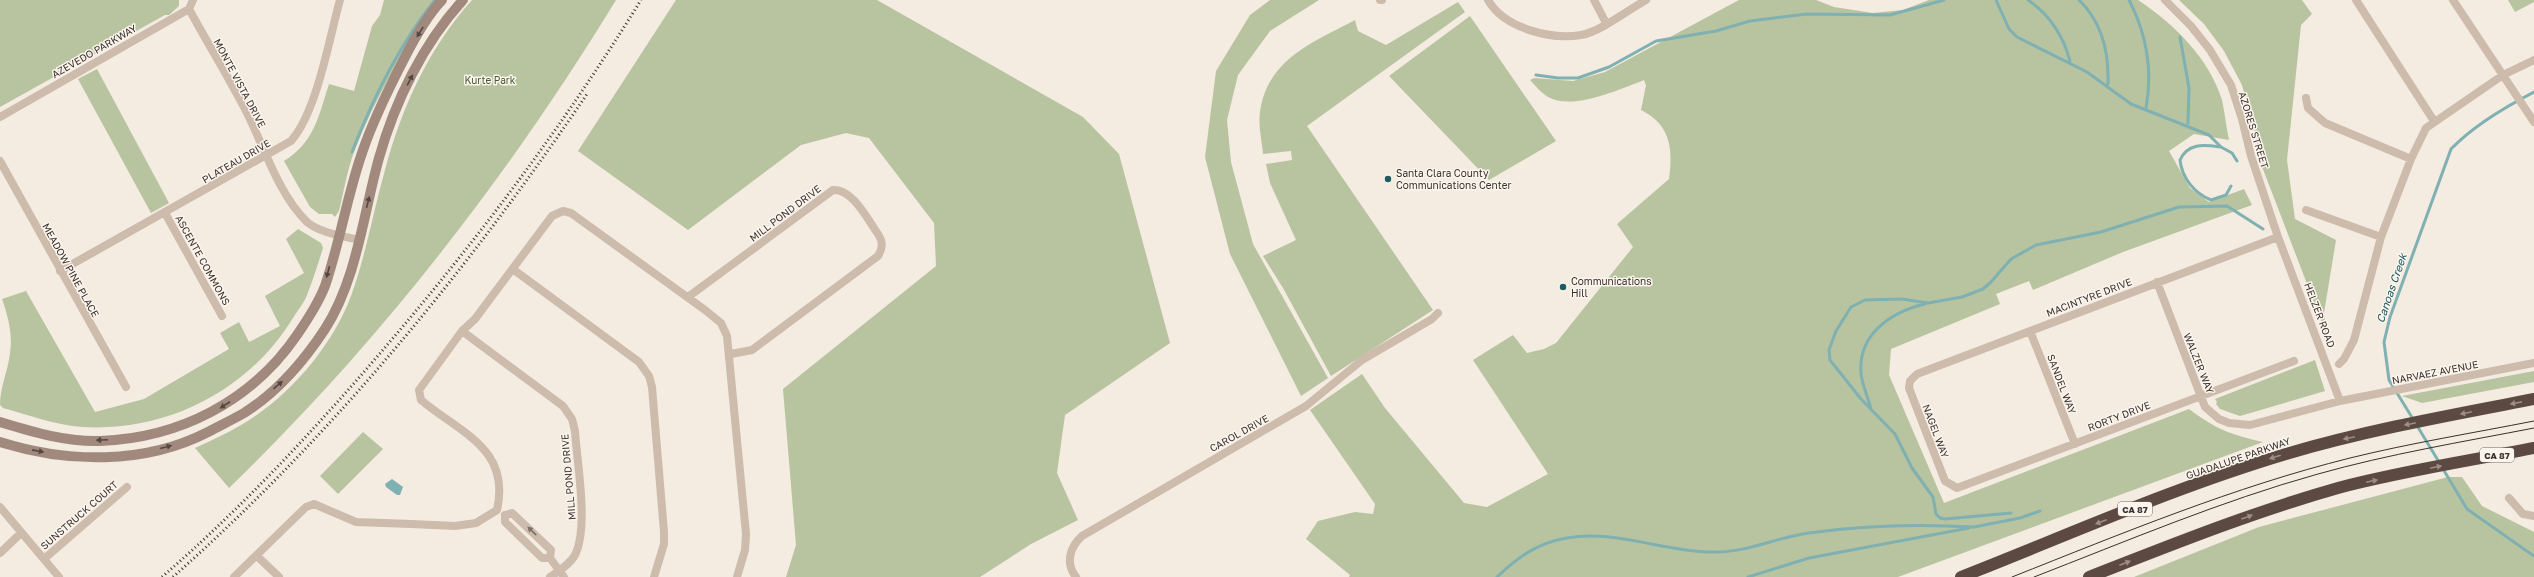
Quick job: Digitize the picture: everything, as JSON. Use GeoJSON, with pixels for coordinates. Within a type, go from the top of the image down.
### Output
{"type":"FeatureCollection","features":[{"type":"Feature","properties":{"kind":"highway","name":"GUADALUPE PARKWAY"},"geometry":{"type":"LineString","coordinates":[[1960,577],[2245,467],[2328,442],[2534,399]]}},
{"type":"Feature","properties":{"kind":"highway","name":"CA 87"},"geometry":{"type":"LineString","coordinates":[[2089,577],[2257,513],[2340,488],[2411,472],[2534,448]]}},
{"type":"Feature","properties":{"kind":"street"},"geometry":{"type":"LineString","coordinates":[[189,9],[194,0]]}},
{"type":"Feature","properties":{"kind":"street","name":"PLATEAU DRIVE"},"geometry":{"type":"LineString","coordinates":[[60,271],[291,141],[300,130],[310,105],[340,0]]}},
{"type":"Feature","properties":{"kind":"street"},"geometry":{"type":"LineString","coordinates":[[0,422],[44,435],[99,441],[145,436],[193,422],[222,407],[251,387],[281,359],[314,310],[325,286],[362,154],[384,96],[409,49],[442,0]]}},
{"type":"Feature","properties":{"kind":"street"},"geometry":{"type":"LineString","coordinates":[[0,442],[69,457],[118,457],[191,440],[245,413],[288,377],[325,329],[341,295],[359,240],[379,157],[397,103],[422,55],[449,15],[462,0]]}},
{"type":"Feature","properties":{"kind":"street"},"geometry":{"type":"LineString","coordinates":[[1488,0],[1492,7],[1514,23],[1543,33],[1582,35],[1646,0]]}},
{"type":"Feature","properties":{"kind":"street"},"geometry":{"type":"LineString","coordinates":[[1594,0],[1606,23]]}},
{"type":"Feature","properties":{"kind":"street","name":"AZORES STREET"},"geometry":{"type":"LineString","coordinates":[[2165,0],[2191,26],[2210,50],[2231,85],[2242,119],[2251,156],[2278,237]]}},
{"type":"Feature","properties":{"kind":"street"},"geometry":{"type":"LineString","coordinates":[[2356,0],[2434,120]]}},
{"type":"Feature","properties":{"kind":"street"},"geometry":{"type":"LineString","coordinates":[[2453,0],[2534,122]]}},
{"type":"Feature","properties":{"kind":"street","name":"AZEVEDO PARKWAY"},"geometry":{"type":"LineString","coordinates":[[0,117],[189,9]]}},
{"type":"Feature","properties":{"kind":"street","name":"MONTE VISTA DRIVE"},"geometry":{"type":"LineString","coordinates":[[189,9],[246,113],[266,156],[289,198],[308,223],[339,235],[359,240]]}},
{"type":"Feature","properties":{"kind":"street"},"geometry":{"type":"LineString","coordinates":[[2339,364],[2344,359],[2354,340],[2382,237],[2411,159],[2426,128],[2434,120],[2503,75],[2534,60]]}},
{"type":"Feature","properties":{"kind":"street"},"geometry":{"type":"LineString","coordinates":[[2306,98],[2308,108],[2324,123],[2411,159]]}},
{"type":"Feature","properties":{"kind":"street","name":"MEADOW PINE PLACE"},"geometry":{"type":"LineString","coordinates":[[0,161],[126,387]]}},
{"type":"Feature","properties":{"kind":"street","name":"MILL POND DRIVE"},"geometry":{"type":"LineString","coordinates":[[688,297],[833,190],[839,189],[848,194],[882,241],[882,249],[878,256],[752,350],[731,354]]}},
{"type":"Feature","properties":{"kind":"street"},"geometry":{"type":"LineString","coordinates":[[2306,210],[2382,237]]}},
{"type":"Feature","properties":{"kind":"street"},"geometry":{"type":"LineString","coordinates":[[234,577],[258,557],[306,507],[314,504],[356,522],[411,524],[476,524],[497,510],[499,499],[497,474],[485,448],[426,404],[419,396],[423,382],[462,331],[475,318],[514,270],[552,216],[559,212],[568,212],[688,297],[721,324],[727,336],[731,354],[746,534],[746,550],[737,577]]}},
{"type":"Feature","properties":{"kind":"street","name":"ASCENTE COMMONS"},"geometry":{"type":"LineString","coordinates":[[165,213],[222,316]]}},
{"type":"Feature","properties":{"kind":"street","name":"MACINTYRE DRIVE"},"geometry":{"type":"LineString","coordinates":[[1910,380],[1917,374],[2156,282],[2278,237]]}},
{"type":"Feature","properties":{"kind":"street","name":"HELZER ROAD"},"geometry":{"type":"LineString","coordinates":[[2278,237],[2340,401]]}},
{"type":"Feature","properties":{"kind":"street"},"geometry":{"type":"LineString","coordinates":[[514,270],[632,356],[649,376],[652,387],[664,532],[664,544],[654,577]]}},
{"type":"Feature","properties":{"kind":"street","name":"WALZER WAY"},"geometry":{"type":"LineString","coordinates":[[2156,282],[2205,407],[2219,419],[2239,425],[2250,425],[2340,401]]}},
{"type":"Feature","properties":{"kind":"street","name":"CAROL DRIVE"},"geometry":{"type":"LineString","coordinates":[[1076,577],[1071,569],[1070,557],[1073,545],[1082,536],[1306,406],[1362,360],[1432,319],[1438,313]]}},
{"type":"Feature","properties":{"kind":"street","name":"MILL POND DRIVE"},"geometry":{"type":"LineString","coordinates":[[462,331],[563,406],[572,419],[575,431],[582,524],[580,540],[575,556],[561,574],[550,577]]}},
{"type":"Feature","properties":{"kind":"street","name":"SANDEL WAY"},"geometry":{"type":"LineString","coordinates":[[2030,331],[2074,444]]}},
{"type":"Feature","properties":{"kind":"street","name":"RORTY DRIVE"},"geometry":{"type":"LineString","coordinates":[[1951,487],[1961,488],[2200,395],[2294,361]]}},
{"type":"Feature","properties":{"kind":"street","name":"NARVAEZ AVENUE"},"geometry":{"type":"LineString","coordinates":[[2340,401],[2534,363]]}},
{"type":"Feature","properties":{"kind":"street","name":"NAGEL WAY"},"geometry":{"type":"LineString","coordinates":[[1910,380],[1909,388],[1917,409],[1945,481],[1951,487]]}},
{"type":"Feature","properties":{"kind":"street","name":"SUNSTRUCK COURT"},"geometry":{"type":"LineString","coordinates":[[44,559],[128,487]]}},
{"type":"Feature","properties":{"kind":"street"},"geometry":{"type":"LineString","coordinates":[[2509,498],[2523,514],[2534,516]]}},
{"type":"Feature","properties":{"kind":"street"},"geometry":{"type":"LineString","coordinates":[[0,507],[60,577]]}},
{"type":"Feature","properties":{"kind":"street"},"geometry":{"type":"LineString","coordinates":[[497,510],[505,515],[512,513],[531,530],[551,550],[550,558],[561,574]]}},
{"type":"Feature","properties":{"kind":"street"},"geometry":{"type":"LineString","coordinates":[[0,553],[21,533]]}},
{"type":"Feature","properties":{"kind":"street"},"geometry":{"type":"LineString","coordinates":[[258,557],[279,577]]}},
{"type":"Feature","properties":{"kind":"green space"},"geometry":{"type":"Polygon","coordinates":[[[0,0],[179,0],[179,6],[169,15],[165,15],[0,107],[0,0]]]}},
{"type":"Feature","properties":{"kind":"green space"},"geometry":{"type":"Polygon","coordinates":[[[384,0],[438,0],[402,55],[371,112],[354,152],[347,174],[339,211],[335,217],[332,214],[319,214],[310,207],[284,161],[294,154],[309,137],[318,117],[329,84],[354,91],[372,26],[380,15],[384,0]]]}},
{"type":"Feature","properties":{"kind":"green space","name":"Kurte Park"},"geometry":{"type":"Polygon","coordinates":[[[472,0],[616,0],[531,131],[438,256],[337,376],[284,433],[229,488],[195,448],[241,425],[275,401],[306,370],[332,334],[343,315],[356,281],[385,170],[408,101],[442,38],[472,0]]]}},
{"type":"Feature","properties":{"kind":"green space"},"geometry":{"type":"Polygon","coordinates":[[[676,0],[877,0],[1083,117],[1119,154],[1170,343],[1065,415],[1057,473],[1078,520],[1031,544],[980,577],[786,577],[796,545],[783,389],[936,266],[934,223],[869,138],[846,133],[801,145],[688,230],[578,151],[676,0]]]}},
{"type":"Feature","properties":{"kind":"green space"},"geometry":{"type":"Polygon","coordinates":[[[1270,0],[1319,0],[1270,31],[1238,75],[1227,120],[1231,162],[1253,244],[1328,378],[1301,396],[1230,254],[1205,157],[1216,71],[1250,15],[1270,0]]]}},
{"type":"Feature","properties":{"kind":"green space"},"geometry":{"type":"Polygon","coordinates":[[[1739,0],[1816,0],[1834,7],[1873,13],[1903,10],[1929,0],[2138,0],[2151,9],[2189,43],[2208,70],[2222,100],[2229,140],[2194,134],[2169,151],[2190,188],[2209,202],[2244,189],[2252,205],[2123,252],[2033,290],[2029,281],[1996,294],[2000,304],[1891,349],[1889,375],[1944,503],[2189,409],[2207,422],[2224,430],[2242,437],[2263,442],[1898,577],[1349,577],[1350,575],[1306,539],[1318,521],[1355,512],[1373,514],[1375,504],[1310,410],[1362,374],[1385,408],[1464,503],[1487,507],[1548,474],[1473,360],[1513,335],[1527,353],[1544,349],[1556,343],[1633,247],[1617,224],[1669,179],[1671,158],[1668,139],[1659,123],[1641,110],[1646,85],[1644,80],[1610,93],[1570,102],[1558,101],[1548,97],[1530,80],[1534,78],[1573,81],[1605,72],[1739,0]]]}},
{"type":"Feature","properties":{"kind":"green space"},"geometry":{"type":"Polygon","coordinates":[[[2179,0],[2302,0],[2312,14],[2301,25],[2287,160],[2295,219],[2336,240],[2324,313],[2327,336],[2261,164],[2252,120],[2242,85],[2224,51],[2204,24],[2179,0]]]}},
{"type":"Feature","properties":{"kind":"green space"},"geometry":{"type":"Polygon","coordinates":[[[2508,0],[2534,0],[2534,2],[2515,12],[2508,0]]]}},
{"type":"Feature","properties":{"kind":"green space"},"geometry":{"type":"Polygon","coordinates":[[[1458,2],[1465,12],[1307,126],[1433,310],[1331,376],[1283,288],[1263,256],[1296,240],[1270,183],[1266,164],[1292,160],[1291,151],[1263,154],[1260,112],[1264,94],[1272,78],[1282,65],[1295,54],[1324,36],[1355,20],[1358,31],[1386,45],[1458,2]]]}},
{"type":"Feature","properties":{"kind":"green space"},"geometry":{"type":"Polygon","coordinates":[[[1470,16],[1556,141],[1489,180],[1389,76],[1470,16]]]}},
{"type":"Feature","properties":{"kind":"green space"},"geometry":{"type":"Polygon","coordinates":[[[97,69],[169,203],[151,213],[78,79],[97,69]]]}},
{"type":"Feature","properties":{"kind":"green space"},"geometry":{"type":"Polygon","coordinates":[[[298,229],[321,243],[323,248],[304,301],[275,344],[254,366],[230,385],[203,401],[175,414],[145,422],[115,427],[83,427],[62,424],[3,408],[0,405],[1,392],[11,346],[9,326],[2,299],[26,291],[95,412],[144,399],[229,349],[220,333],[239,322],[249,342],[280,326],[265,296],[304,273],[286,239],[298,229]]]}},
{"type":"Feature","properties":{"kind":"green space"},"geometry":{"type":"Polygon","coordinates":[[[2315,360],[2325,391],[2240,416],[2220,409],[2216,404],[2217,402],[2215,399],[2315,360]]]}},
{"type":"Feature","properties":{"kind":"green space"},"geometry":{"type":"Polygon","coordinates":[[[2534,371],[2534,382],[2422,403],[2402,396],[2534,371]]]}},
{"type":"Feature","properties":{"kind":"green space"},"geometry":{"type":"Polygon","coordinates":[[[363,432],[383,449],[338,494],[320,476],[363,432]]]}},
{"type":"Feature","properties":{"kind":"green space"},"geometry":{"type":"Polygon","coordinates":[[[2448,477],[2462,477],[2482,506],[2534,532],[2534,577],[2134,577],[2259,527],[2448,477]]]}},
{"type":"Feature","properties":{"kind":"water"},"geometry":{"type":"Polygon","coordinates":[[[392,479],[403,487],[400,495],[397,495],[386,487],[385,484],[392,479]]]}},
{"type":"Feature","properties":{"kind":"waterway"},"geometry":{"type":"LineString","coordinates":[[352,152],[378,92],[398,54],[435,0]]}},
{"type":"Feature","properties":{"kind":"waterway"},"geometry":{"type":"LineString","coordinates":[[1536,75],[1558,78],[1578,78],[1609,67],[1656,41],[1716,31],[1750,21],[1807,14],[1890,15],[1944,0]]}},
{"type":"Feature","properties":{"kind":"waterway"},"geometry":{"type":"LineString","coordinates":[[1996,0],[2009,29],[2017,37],[2087,72],[2131,104],[2209,135],[2221,147],[2232,153],[2237,161]]}},
{"type":"Feature","properties":{"kind":"waterway"},"geometry":{"type":"LineString","coordinates":[[2028,0],[2043,12],[2055,26],[2064,43],[2070,61]]}},
{"type":"Feature","properties":{"kind":"waterway"},"geometry":{"type":"LineString","coordinates":[[2079,0],[2087,9],[2099,28],[2107,61],[2108,84]]}},
{"type":"Feature","properties":{"kind":"waterway"},"geometry":{"type":"LineString","coordinates":[[2129,0],[2140,26],[2147,53],[2149,80],[2146,108]]}},
{"type":"Feature","properties":{"kind":"waterway"},"geometry":{"type":"LineString","coordinates":[[2180,37],[2189,88],[2188,123]]}},
{"type":"Feature","properties":{"kind":"waterway","name":"Canoas Creek"},"geometry":{"type":"LineString","coordinates":[[2413,419],[2389,380],[2384,342],[2390,317],[2451,149],[2460,140],[2490,117],[2534,92]]}},
{"type":"Feature","properties":{"kind":"waterway"},"geometry":{"type":"LineString","coordinates":[[2221,147],[2203,145],[2192,147],[2183,154],[2180,160],[2181,167],[2186,179],[2194,189],[2211,200],[2226,195],[2231,186]]}},
{"type":"Feature","properties":{"kind":"waterway"},"geometry":{"type":"LineString","coordinates":[[2011,513],[1945,519],[1940,518],[1936,514],[1933,497],[1912,468],[1895,434],[1861,399],[1830,360],[1829,350],[1836,331],[1851,307],[1865,300],[1902,299],[1928,303],[1962,297],[1983,289],[2011,259],[2036,245],[2101,232],[2179,207],[2227,206],[2263,229]]}},
{"type":"Feature","properties":{"kind":"waterway"},"geometry":{"type":"LineString","coordinates":[[1871,409],[1861,373],[1861,359],[1865,347],[1871,336],[1889,319],[1900,313],[1925,304]]}},
{"type":"Feature","properties":{"kind":"waterway","name":"Canoas Creek"},"geometry":{"type":"LineString","coordinates":[[2416,424],[2439,462]]}},
{"type":"Feature","properties":{"kind":"waterway","name":"Canoas Creek"},"geometry":{"type":"LineString","coordinates":[[2443,469],[2467,509],[2534,556]]}},
{"type":"Feature","properties":{"kind":"waterway"},"geometry":{"type":"LineString","coordinates":[[1974,527],[2020,518],[2040,511]]}},
{"type":"Feature","properties":{"kind":"waterway"},"geometry":{"type":"LineString","coordinates":[[1497,577],[1520,557],[1537,547],[1556,540],[1586,536],[1623,539],[1679,549],[1717,552],[1740,550],[1797,535],[1829,530],[1913,525],[1975,527]]}},
{"type":"Feature","properties":{"kind":"waterway"},"geometry":{"type":"LineString","coordinates":[[1748,577],[1809,558],[1969,528]]}},
{"type":"Feature","properties":{"kind":"tram line"},"geometry":{"type":"LineString","coordinates":[[2012,577],[2179,512],[2307,470],[2350,458],[2442,438],[2534,421]]}},
{"type":"Feature","properties":{"kind":"tram line"},"geometry":{"type":"LineString","coordinates":[[2034,577],[2174,522],[2246,496],[2318,474],[2372,460],[2534,428]]}},
{"type":"Feature","properties":{"kind":"railway"},"geometry":{"type":"LineString","coordinates":[[162,577],[222,522],[280,465],[362,375],[423,303],[489,219],[552,134],[583,90],[641,0]]}},
{"type":"Feature","properties":{"kind":"railway"},"geometry":{"type":"LineString","coordinates":[[173,577],[232,523],[288,467],[395,349],[446,287],[494,224],[542,160],[587,94]]}},
{"type":"Feature","properties":{"kind":"place","name":"Santa Clara County Communications Center"},"geometry":{"type":"Point","coordinates":[1388,179]}},
{"type":"Feature","properties":{"kind":"place","name":"Communications Hill"},"geometry":{"type":"Point","coordinates":[1563,287]}}]}
